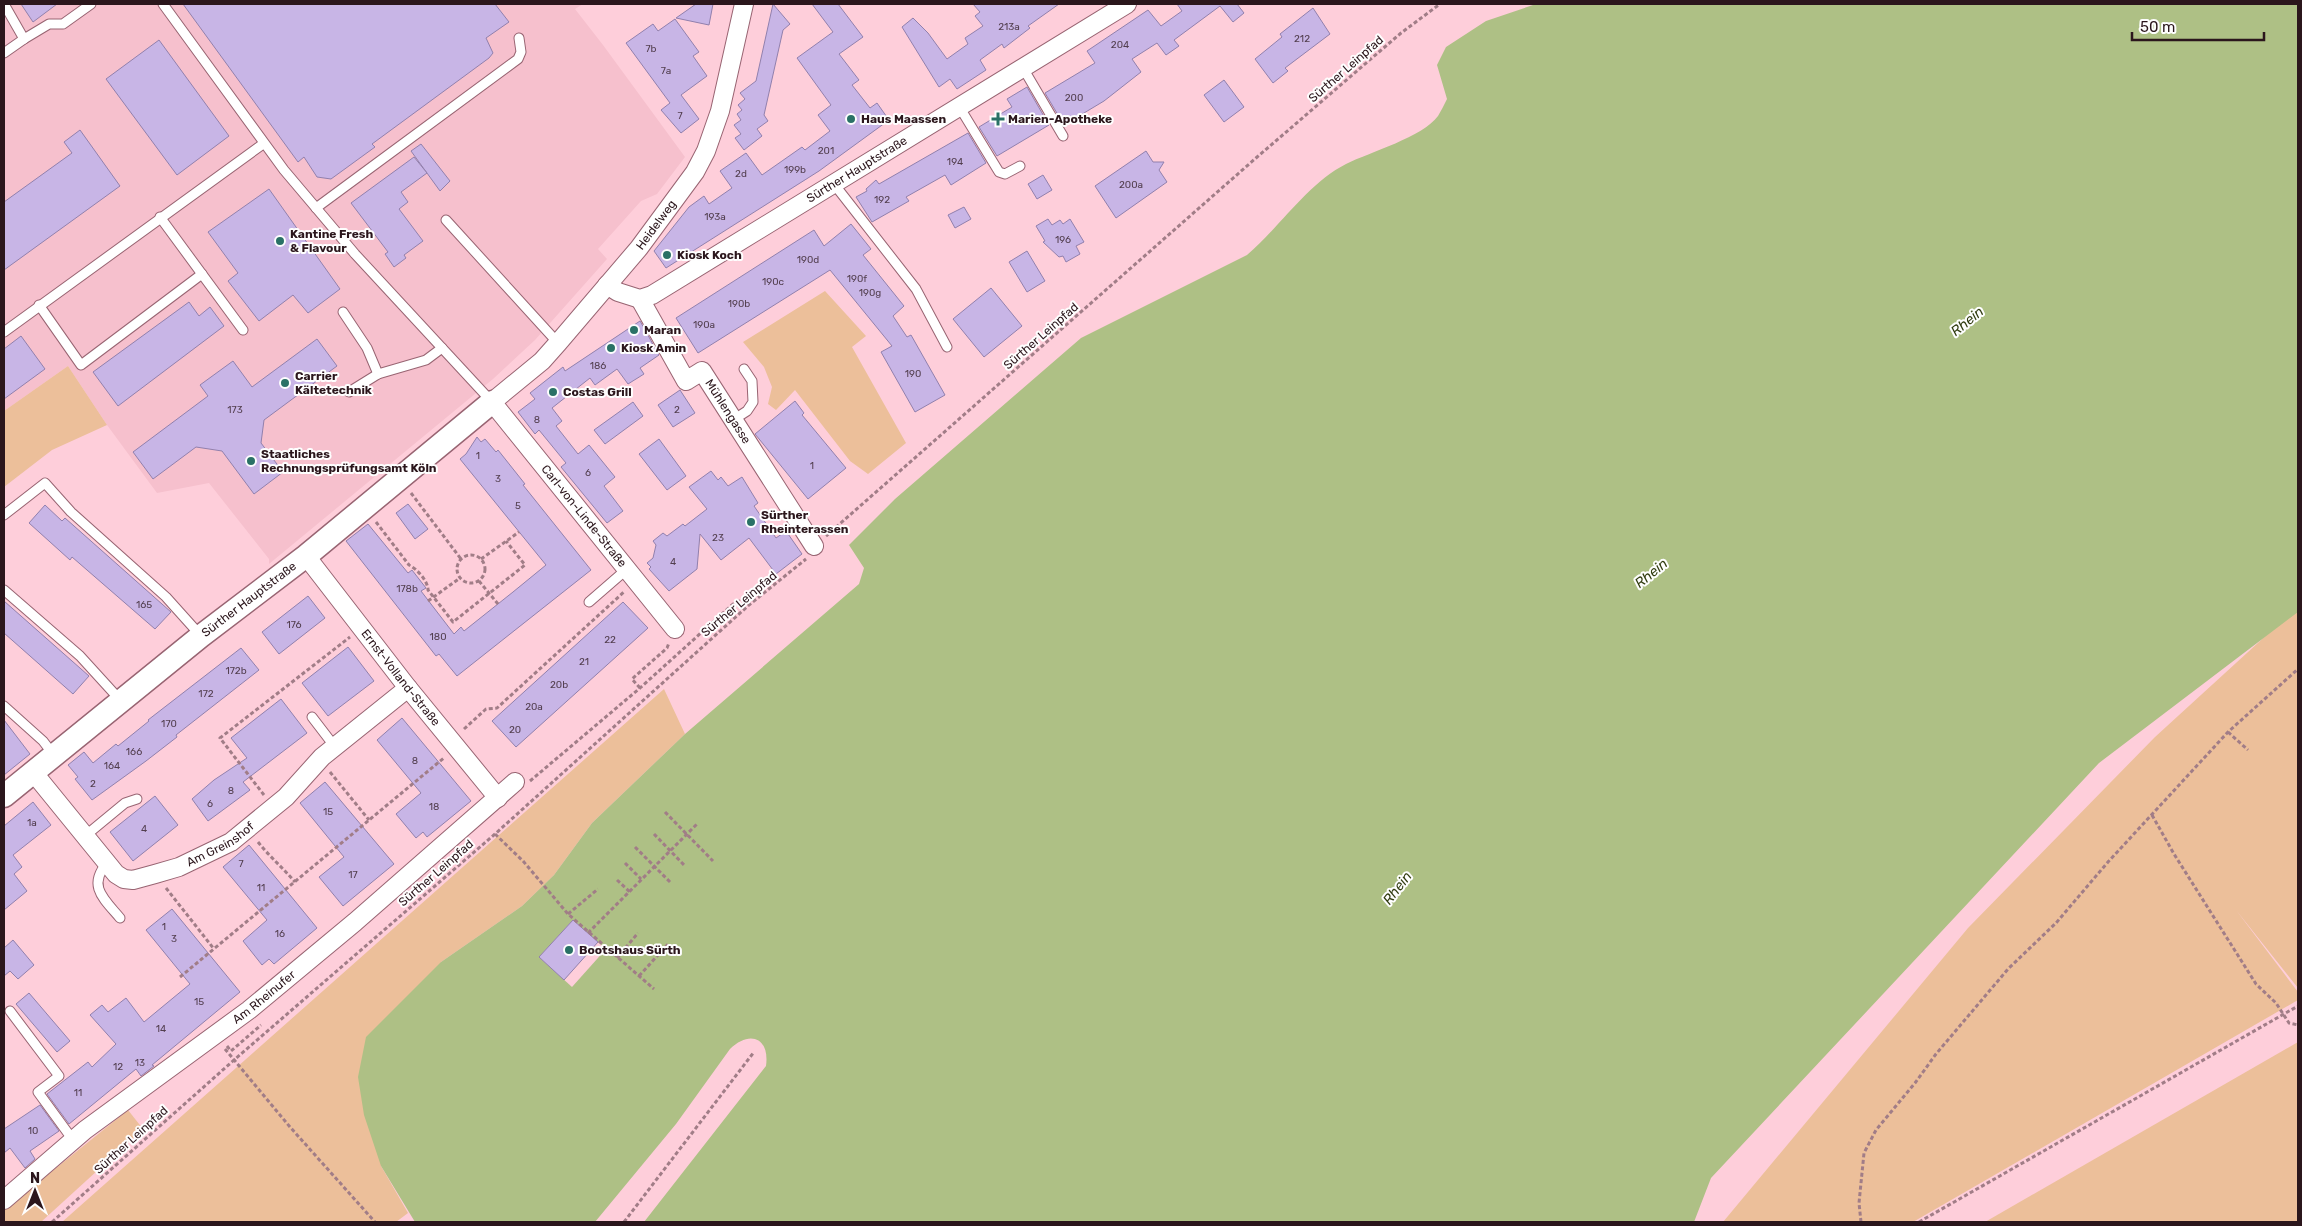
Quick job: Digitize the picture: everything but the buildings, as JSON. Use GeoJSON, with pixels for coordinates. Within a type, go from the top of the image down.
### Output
{"type":"FeatureCollection","features":[{"type":"Feature","properties":{"kind":"street","name":"Heidelweg"},"geometry":{"type":"LineString","coordinates":[[492,402],[542,361],[607,285],[678,197],[706,151],[720,111],[744,4]]}},
{"type":"Feature","properties":{"kind":"street","name":"Sürther Hauptstraße"},"geometry":{"type":"LineString","coordinates":[[640,299],[652,294],[960,108],[1128,4]]}},
{"type":"Feature","properties":{"kind":"street"},"geometry":{"type":"LineString","coordinates":[[607,285],[618,292],[640,299]]}},
{"type":"Feature","properties":{"kind":"street","name":"Mühlengasse"},"geometry":{"type":"LineString","coordinates":[[640,299],[686,381],[702,371],[814,546]]}},
{"type":"Feature","properties":{"kind":"street","name":"Sürther Hauptstraße"},"geometry":{"type":"LineString","coordinates":[[4,796],[201,636],[306,556],[492,402]]}},
{"type":"Feature","properties":{"kind":"street","name":"Carl-von-Linde-Straße"},"geometry":{"type":"LineString","coordinates":[[492,402],[676,629]]}},
{"type":"Feature","properties":{"kind":"street","name":"Ernst-Volland-Straße"},"geometry":{"type":"LineString","coordinates":[[306,556],[408,688],[498,798]]}},
{"type":"Feature","properties":{"kind":"street","name":"Am Greinshof"},"geometry":{"type":"LineString","coordinates":[[33,772],[116,874],[124,879],[133,880],[179,867],[231,842],[286,797],[320,760],[408,688]]}},
{"type":"Feature","properties":{"kind":"street","name":"Am Rheinufer"},"geometry":{"type":"LineString","coordinates":[[4,1200],[74,1140],[249,1010],[355,922],[515,782]]}},
{"type":"Feature","properties":{"kind":"lane"},"geometry":{"type":"LineString","coordinates":[[4,4],[24,39]]}},
{"type":"Feature","properties":{"kind":"lane"},"geometry":{"type":"LineString","coordinates":[[4,53],[49,24],[63,24],[91,4]]}},
{"type":"Feature","properties":{"kind":"lane"},"geometry":{"type":"LineString","coordinates":[[162,4],[263,144],[316,208],[492,402]]}},
{"type":"Feature","properties":{"kind":"lane"},"geometry":{"type":"LineString","coordinates":[[316,208],[518,59],[522,52],[519,38]]}},
{"type":"Feature","properties":{"kind":"lane"},"geometry":{"type":"LineString","coordinates":[[1023,68],[1063,136]]}},
{"type":"Feature","properties":{"kind":"lane"},"geometry":{"type":"LineString","coordinates":[[960,108],[999,172],[1005,174],[1020,166]]}},
{"type":"Feature","properties":{"kind":"lane"},"geometry":{"type":"LineString","coordinates":[[4,332],[263,144]]}},
{"type":"Feature","properties":{"kind":"lane"},"geometry":{"type":"LineString","coordinates":[[834,184],[916,289],[948,347]]}},
{"type":"Feature","properties":{"kind":"lane"},"geometry":{"type":"LineString","coordinates":[[160,217],[243,330]]}},
{"type":"Feature","properties":{"kind":"lane"},"geometry":{"type":"LineString","coordinates":[[446,220],[558,343]]}},
{"type":"Feature","properties":{"kind":"lane"},"geometry":{"type":"LineString","coordinates":[[39,306],[81,365],[202,274]]}},
{"type":"Feature","properties":{"kind":"lane"},"geometry":{"type":"LineString","coordinates":[[343,312],[367,348],[378,374]]}},
{"type":"Feature","properties":{"kind":"lane"},"geometry":{"type":"LineString","coordinates":[[349,392],[378,374],[426,360],[442,348]]}},
{"type":"Feature","properties":{"kind":"lane"},"geometry":{"type":"LineString","coordinates":[[733,420],[747,411],[753,402],[752,381],[744,369]]}},
{"type":"Feature","properties":{"kind":"lane"},"geometry":{"type":"LineString","coordinates":[[4,515],[45,482],[71,512],[166,596],[201,636]]}},
{"type":"Feature","properties":{"kind":"lane"},"geometry":{"type":"LineString","coordinates":[[589,602],[632,575]]}},
{"type":"Feature","properties":{"kind":"lane"},"geometry":{"type":"LineString","coordinates":[[4,590],[80,656],[121,701]]}},
{"type":"Feature","properties":{"kind":"lane"},"geometry":{"type":"LineString","coordinates":[[4,706],[43,741],[54,756]]}},
{"type":"Feature","properties":{"kind":"lane"},"geometry":{"type":"LineString","coordinates":[[312,717],[335,747]]}},
{"type":"Feature","properties":{"kind":"lane"},"geometry":{"type":"LineString","coordinates":[[84,836],[125,803],[137,799]]}},
{"type":"Feature","properties":{"kind":"lane"},"geometry":{"type":"LineString","coordinates":[[107,863],[100,872],[98,887],[100,894],[120,918]]}},
{"type":"Feature","properties":{"kind":"lane"},"geometry":{"type":"LineString","coordinates":[[10,1011],[59,1076],[38,1092],[74,1140]]}},
{"type":"Feature","properties":{"kind":"path","name":"Sürther Leinpfad"},"geometry":{"type":"LineString","coordinates":[[52,1222],[234,1060],[495,834],[749,605],[804,561],[814,546],[1256,158],[1400,33],[1440,4]]}},
{"type":"Feature","properties":{"kind":"path"},"geometry":{"type":"LineString","coordinates":[[400,478],[461,559]]}},
{"type":"Feature","properties":{"kind":"path"},"geometry":{"type":"LineString","coordinates":[[365,508],[409,565],[414,568],[428,585],[428,590],[453,622],[525,564],[506,541]]}},
{"type":"Feature","properties":{"kind":"path"},"geometry":{"type":"LineString","coordinates":[[481,559],[519,532]]}},
{"type":"Feature","properties":{"kind":"path"},"geometry":{"type":"LineString","coordinates":[[461,559],[473,555],[481,559],[486,570],[480,581]]}},
{"type":"Feature","properties":{"kind":"path"},"geometry":{"type":"LineString","coordinates":[[461,559],[457,570],[460,578],[467,583],[480,581]]}},
{"type":"Feature","properties":{"kind":"path"},"geometry":{"type":"LineString","coordinates":[[180,977],[369,820],[454,744],[486,709],[497,708],[632,575]]}},
{"type":"Feature","properties":{"kind":"path"},"geometry":{"type":"LineString","coordinates":[[428,601],[460,578]]}},
{"type":"Feature","properties":{"kind":"path"},"geometry":{"type":"LineString","coordinates":[[480,581],[498,604]]}},
{"type":"Feature","properties":{"kind":"path"},"geometry":{"type":"LineString","coordinates":[[515,782],[526,784],[537,776],[640,688],[733,604],[739,601],[749,605]]}},
{"type":"Feature","properties":{"kind":"path"},"geometry":{"type":"LineString","coordinates":[[273,807],[220,738],[362,628]]}},
{"type":"Feature","properties":{"kind":"path"},"geometry":{"type":"LineString","coordinates":[[640,688],[632,679],[667,648],[676,629]]}},
{"type":"Feature","properties":{"kind":"path"},"geometry":{"type":"LineString","coordinates":[[1861,1222],[1859,1203],[1864,1152],[1876,1130],[1915,1083],[1942,1046],[1996,982],[2056,923],[2108,862],[2228,732],[2298,669]]}},
{"type":"Feature","properties":{"kind":"path"},"geometry":{"type":"LineString","coordinates":[[2228,732],[2248,750]]}},
{"type":"Feature","properties":{"kind":"path"},"geometry":{"type":"LineString","coordinates":[[320,760],[369,820]]}},
{"type":"Feature","properties":{"kind":"path"},"geometry":{"type":"LineString","coordinates":[[665,812],[713,861]]}},
{"type":"Feature","properties":{"kind":"path"},"geometry":{"type":"LineString","coordinates":[[2152,815],[2174,854],[2256,984],[2276,1003],[2289,1022],[2298,1025]]}},
{"type":"Feature","properties":{"kind":"path"},"geometry":{"type":"LineString","coordinates":[[588,932],[698,823]]}},
{"type":"Feature","properties":{"kind":"path"},"geometry":{"type":"LineString","coordinates":[[248,829],[267,853],[278,861],[294,882]]}},
{"type":"Feature","properties":{"kind":"path"},"geometry":{"type":"LineString","coordinates":[[495,834],[523,862],[568,914],[654,989]]}},
{"type":"Feature","properties":{"kind":"path"},"geometry":{"type":"LineString","coordinates":[[654,834],[685,866]]}},
{"type":"Feature","properties":{"kind":"path"},"geometry":{"type":"LineString","coordinates":[[635,847],[671,883]]}},
{"type":"Feature","properties":{"kind":"path"},"geometry":{"type":"LineString","coordinates":[[625,863],[641,879]]}},
{"type":"Feature","properties":{"kind":"path"},"geometry":{"type":"LineString","coordinates":[[155,874],[214,949]]}},
{"type":"Feature","properties":{"kind":"path"},"geometry":{"type":"LineString","coordinates":[[617,880],[630,892]]}},
{"type":"Feature","properties":{"kind":"path"},"geometry":{"type":"LineString","coordinates":[[568,914],[598,889]]}},
{"type":"Feature","properties":{"kind":"path"},"geometry":{"type":"LineString","coordinates":[[617,958],[638,933]]}},
{"type":"Feature","properties":{"kind":"path"},"geometry":{"type":"LineString","coordinates":[[638,976],[669,943]]}},
{"type":"Feature","properties":{"kind":"path"},"geometry":{"type":"LineString","coordinates":[[1919,1222],[2298,1006]]}},
{"type":"Feature","properties":{"kind":"path"},"geometry":{"type":"LineString","coordinates":[[624,1222],[754,1052]]}},
{"type":"Feature","properties":{"kind":"path"},"geometry":{"type":"LineString","coordinates":[[234,1060],[375,1222]]}},
{"type":"Feature","properties":{"kind":"shaded area"},"geometry":{"type":"Polygon","coordinates":[[[4,4],[583,4],[575,9],[685,157],[657,194],[641,201],[598,249],[607,259],[535,340],[493,379],[269,564],[269,559],[209,483],[157,493],[107,425],[68,366],[4,411],[4,4]]]}},
{"type":"Feature","properties":{"kind":"shaded area"},"geometry":{"type":"Polygon","coordinates":[[[825,291],[866,336],[852,347],[906,443],[868,474],[850,461],[795,390],[776,410],[768,404],[772,387],[764,367],[743,342],[825,291]]]}},
{"type":"Feature","properties":{"kind":"shaded area"},"geometry":{"type":"Polygon","coordinates":[[[68,366],[107,425],[52,450],[4,487],[4,411],[68,366]]]}},
{"type":"Feature","properties":{"kind":"shaded area"},"geometry":{"type":"Polygon","coordinates":[[[2298,611],[2298,988],[2236,910],[2298,992],[2298,1000],[1913,1222],[1723,1222],[1968,928],[2155,737],[2271,631],[2298,611]]]}},
{"type":"Feature","properties":{"kind":"shaded area"},"geometry":{"type":"Polygon","coordinates":[[[664,689],[685,734],[592,823],[554,875],[522,906],[441,962],[381,1166],[408,1213],[396,1222],[62,1222],[664,689]]]}},
{"type":"Feature","properties":{"kind":"shaded area"},"geometry":{"type":"Polygon","coordinates":[[[2298,1042],[2298,1222],[1985,1222],[2298,1042]]]}},
{"type":"Feature","properties":{"kind":"shaded area"},"geometry":{"type":"Polygon","coordinates":[[[128,1110],[143,1129],[41,1222],[4,1222],[4,1210],[128,1110]]]}},
{"type":"Feature","properties":{"kind":"water","name":"Rhein"},"geometry":{"type":"Polygon","coordinates":[[[1536,4],[2298,4],[2298,612],[2099,763],[1711,1178],[1694,1222],[644,1222],[766,1066],[765,1048],[757,1040],[751,1038],[737,1043],[730,1049],[676,1124],[595,1222],[415,1222],[381,1166],[364,1115],[358,1077],[366,1037],[441,962],[522,906],[554,875],[592,823],[685,734],[859,584],[864,568],[849,545],[895,499],[1081,338],[1247,255],[1319,182],[1332,172],[1409,137],[1431,124],[1438,116],[1447,99],[1437,65],[1446,47],[1486,21],[1536,4]]]}},
{"type":"Feature","properties":{"kind":"pier","name":"Bootshaus Sürth"},"geometry":{"type":"Polygon","coordinates":[[[573,920],[606,949],[572,987],[539,957],[573,920]]]}},
{"type":"Feature","properties":{"kind":"place","name":"Haus Maassen"},"geometry":{"type":"Point","coordinates":[851,119]}},
{"type":"Feature","properties":{"kind":"place","name":"Marien-Apotheke"},"geometry":{"type":"Point","coordinates":[998,119]}},
{"type":"Feature","properties":{"kind":"place","name":"Kantine Fresh & Flavour"},"geometry":{"type":"Point","coordinates":[280,241]}},
{"type":"Feature","properties":{"kind":"place","name":"Kiosk Koch"},"geometry":{"type":"Point","coordinates":[667,255]}},
{"type":"Feature","properties":{"kind":"place","name":"Maran"},"geometry":{"type":"Point","coordinates":[634,330]}},
{"type":"Feature","properties":{"kind":"place","name":"Kiosk Amin"},"geometry":{"type":"Point","coordinates":[611,348]}},
{"type":"Feature","properties":{"kind":"place","name":"Carrier Kältetechnik"},"geometry":{"type":"Point","coordinates":[285,383]}},
{"type":"Feature","properties":{"kind":"place","name":"Costas Grill"},"geometry":{"type":"Point","coordinates":[553,392]}},
{"type":"Feature","properties":{"kind":"place","name":"Staatliches Rechnungsprüfungsamt Köln"},"geometry":{"type":"Point","coordinates":[251,461]}},
{"type":"Feature","properties":{"kind":"place","name":"Sürther Rheinterassen"},"geometry":{"type":"Point","coordinates":[751,522]}},
{"type":"Feature","properties":{"kind":"place","name":"Bootshaus Sürth"},"geometry":{"type":"Point","coordinates":[569,950]}}]}
